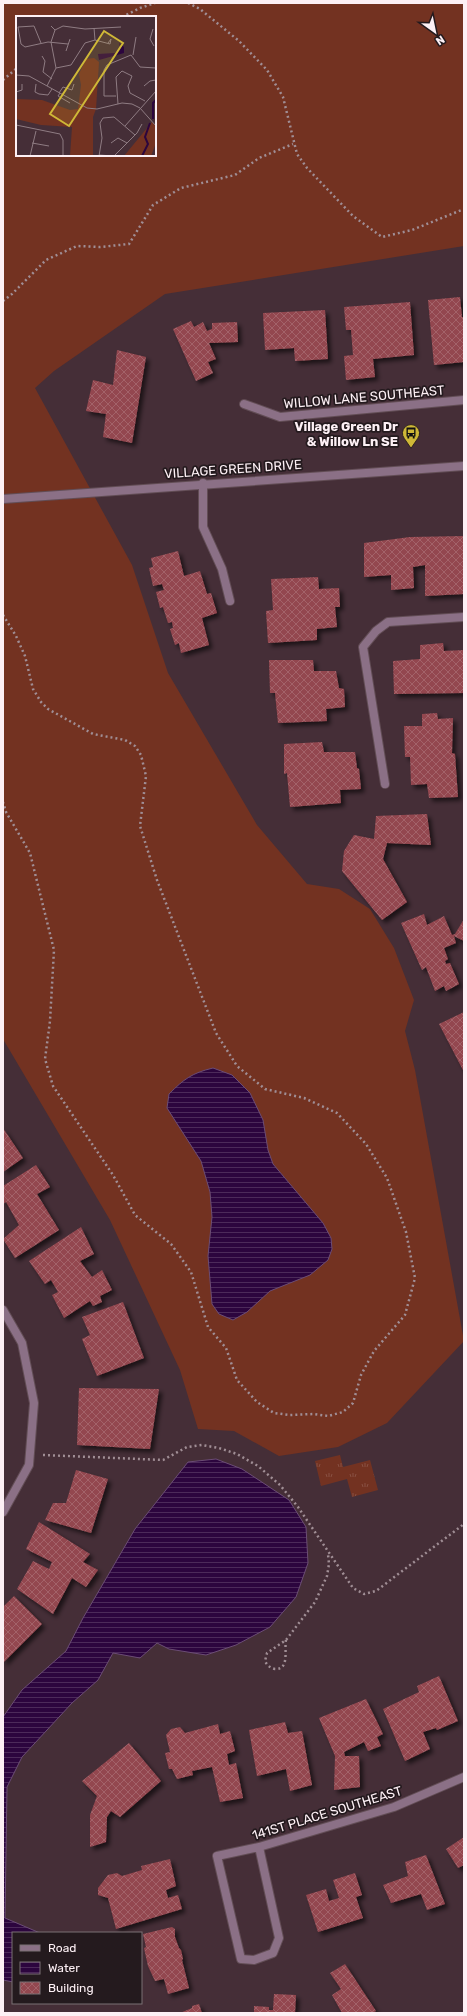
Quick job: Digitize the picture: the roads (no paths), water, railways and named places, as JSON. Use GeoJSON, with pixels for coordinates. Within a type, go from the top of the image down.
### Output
{"type":"FeatureCollection","features":[{"type":"Feature","properties":{"kind":"street","name":"WILLOW LANE SOUTHEAST"},"geometry":{"type":"LineString","coordinates":[[244,404],[280,417],[464,400]]}},
{"type":"Feature","properties":{"kind":"street","name":"VILLAGE GREEN DRIVE"},"geometry":{"type":"LineString","coordinates":[[3,499],[203,483],[464,466]]}},
{"type":"Feature","properties":{"kind":"street"},"geometry":{"type":"LineString","coordinates":[[203,483],[203,527],[222,569],[230,601]]}},
{"type":"Feature","properties":{"kind":"street"},"geometry":{"type":"LineString","coordinates":[[385,784],[363,647],[376,631],[388,622],[464,617]]}},
{"type":"Feature","properties":{"kind":"street"},"geometry":{"type":"LineString","coordinates":[[3,1310],[22,1343],[34,1403],[29,1465],[3,1512]]}},
{"type":"Feature","properties":{"kind":"street","name":"141ST PLACE SOUTHEAST"},"geometry":{"type":"LineString","coordinates":[[259,1847],[279,1938],[273,1953],[254,1960],[241,1959],[217,1856],[259,1847],[394,1807],[464,1777]]}},
{"type":"Feature","properties":{"kind":"water"},"geometry":{"type":"Polygon","coordinates":[[[213,1068],[232,1075],[250,1093],[263,1120],[268,1150],[273,1164],[323,1223],[331,1238],[332,1249],[328,1260],[310,1275],[270,1291],[247,1312],[233,1320],[219,1314],[212,1304],[208,1256],[212,1217],[210,1192],[201,1161],[167,1108],[169,1094],[179,1084],[194,1074],[213,1068]]]}},
{"type":"Feature","properties":{"kind":"water"},"geometry":{"type":"Polygon","coordinates":[[[216,1459],[242,1469],[289,1500],[306,1527],[308,1563],[296,1597],[270,1627],[236,1645],[206,1655],[169,1649],[157,1643],[140,1658],[113,1653],[98,1680],[72,1703],[22,1757],[7,1787],[5,1918],[38,1932],[12,1932],[12,1982],[3,1980],[3,1717],[22,1690],[66,1651],[83,1618],[135,1529],[188,1462],[216,1459]]]}},
{"type":"Feature","properties":{"kind":"place","name":"Village Green Dr & Willow Ln SE"},"geometry":{"type":"Point","coordinates":[411,448]}}]}
